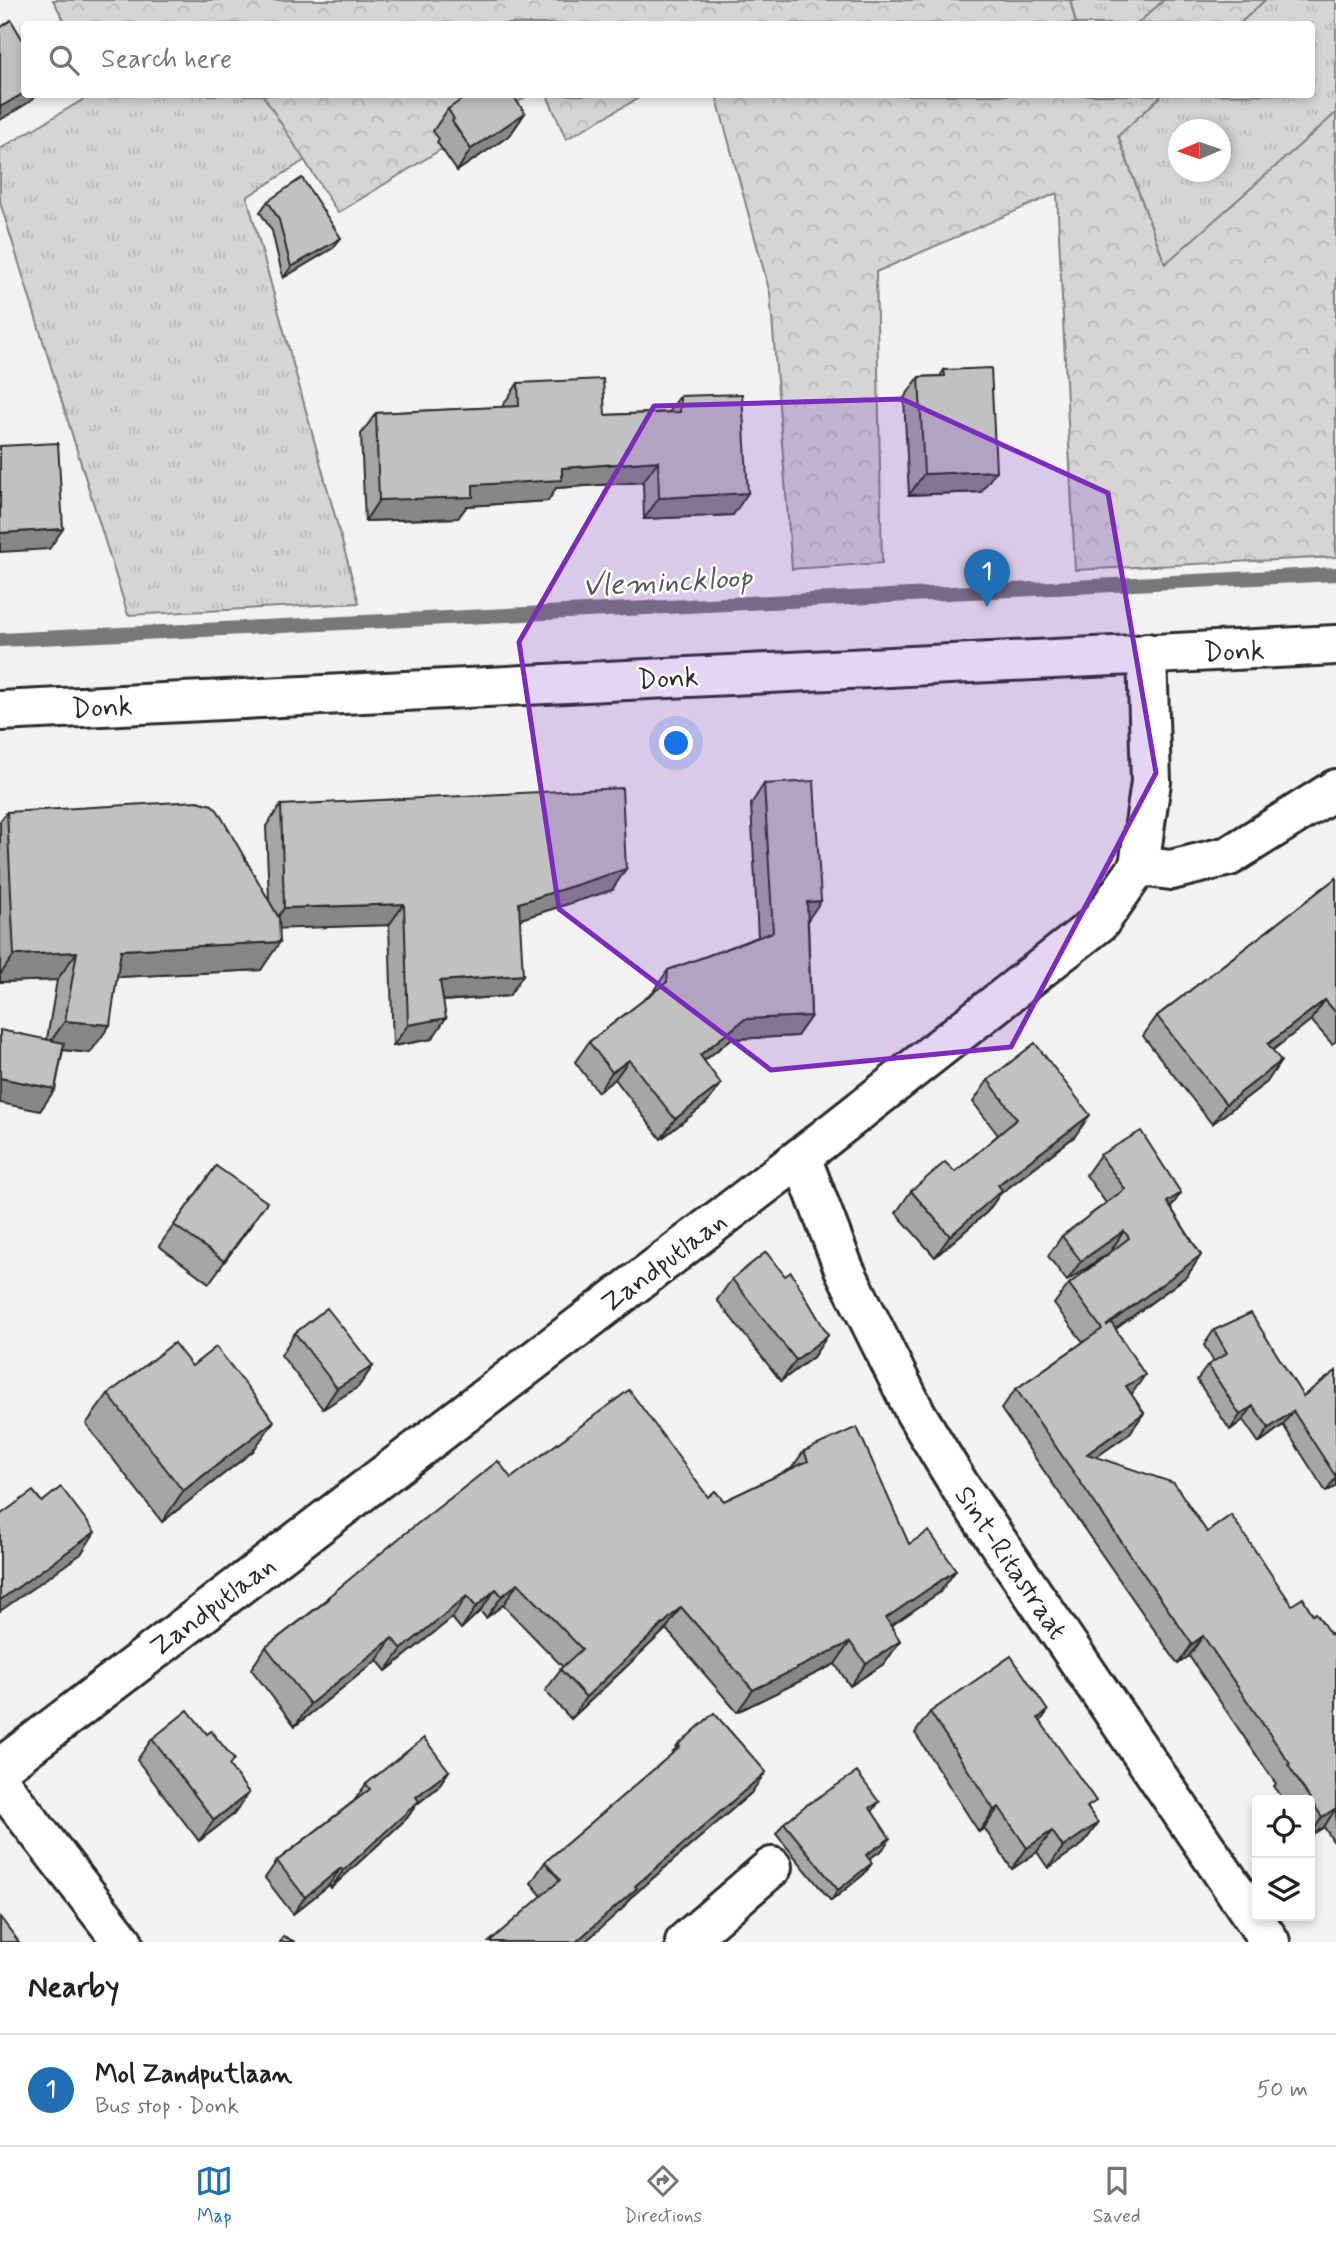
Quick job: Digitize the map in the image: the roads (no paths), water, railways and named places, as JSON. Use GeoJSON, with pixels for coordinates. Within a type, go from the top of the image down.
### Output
{"type":"FeatureCollection","features":[{"type":"Feature","properties":{"kind":"street","name":"Donk"},"geometry":{"type":"LineString","coordinates":[[0,711],[1336,645]]}},
{"type":"Feature","properties":{"kind":"street","name":"Zandputlaan"},"geometry":{"type":"LineString","coordinates":[[0,1768],[801,1157],[1100,922],[1139,866],[1151,782],[1147,653]]}},
{"type":"Feature","properties":{"kind":"street"},"geometry":{"type":"LineString","coordinates":[[1139,866],[1171,870],[1229,856],[1336,789]]}},
{"type":"Feature","properties":{"kind":"street","name":"Sint-Ritastraat"},"geometry":{"type":"LineString","coordinates":[[801,1157],[844,1269],[915,1412],[961,1488],[1270,1942]]}},
{"type":"Feature","properties":{"kind":"street"},"geometry":{"type":"LineString","coordinates":[[0,1783],[123,1942]]}},
{"type":"Feature","properties":{"kind":"street"},"geometry":{"type":"LineString","coordinates":[[685,1942],[772,1867]]}},
{"type":"Feature","properties":{"kind":"waterway","name":"Vleminckloop"},"geometry":{"type":"LineString","coordinates":[[0,640],[1336,574]]}},
{"type":"Feature","properties":{"kind":"place","name":"Mol Zandputlaan"},"geometry":{"type":"Point","coordinates":[987,607]}}]}
